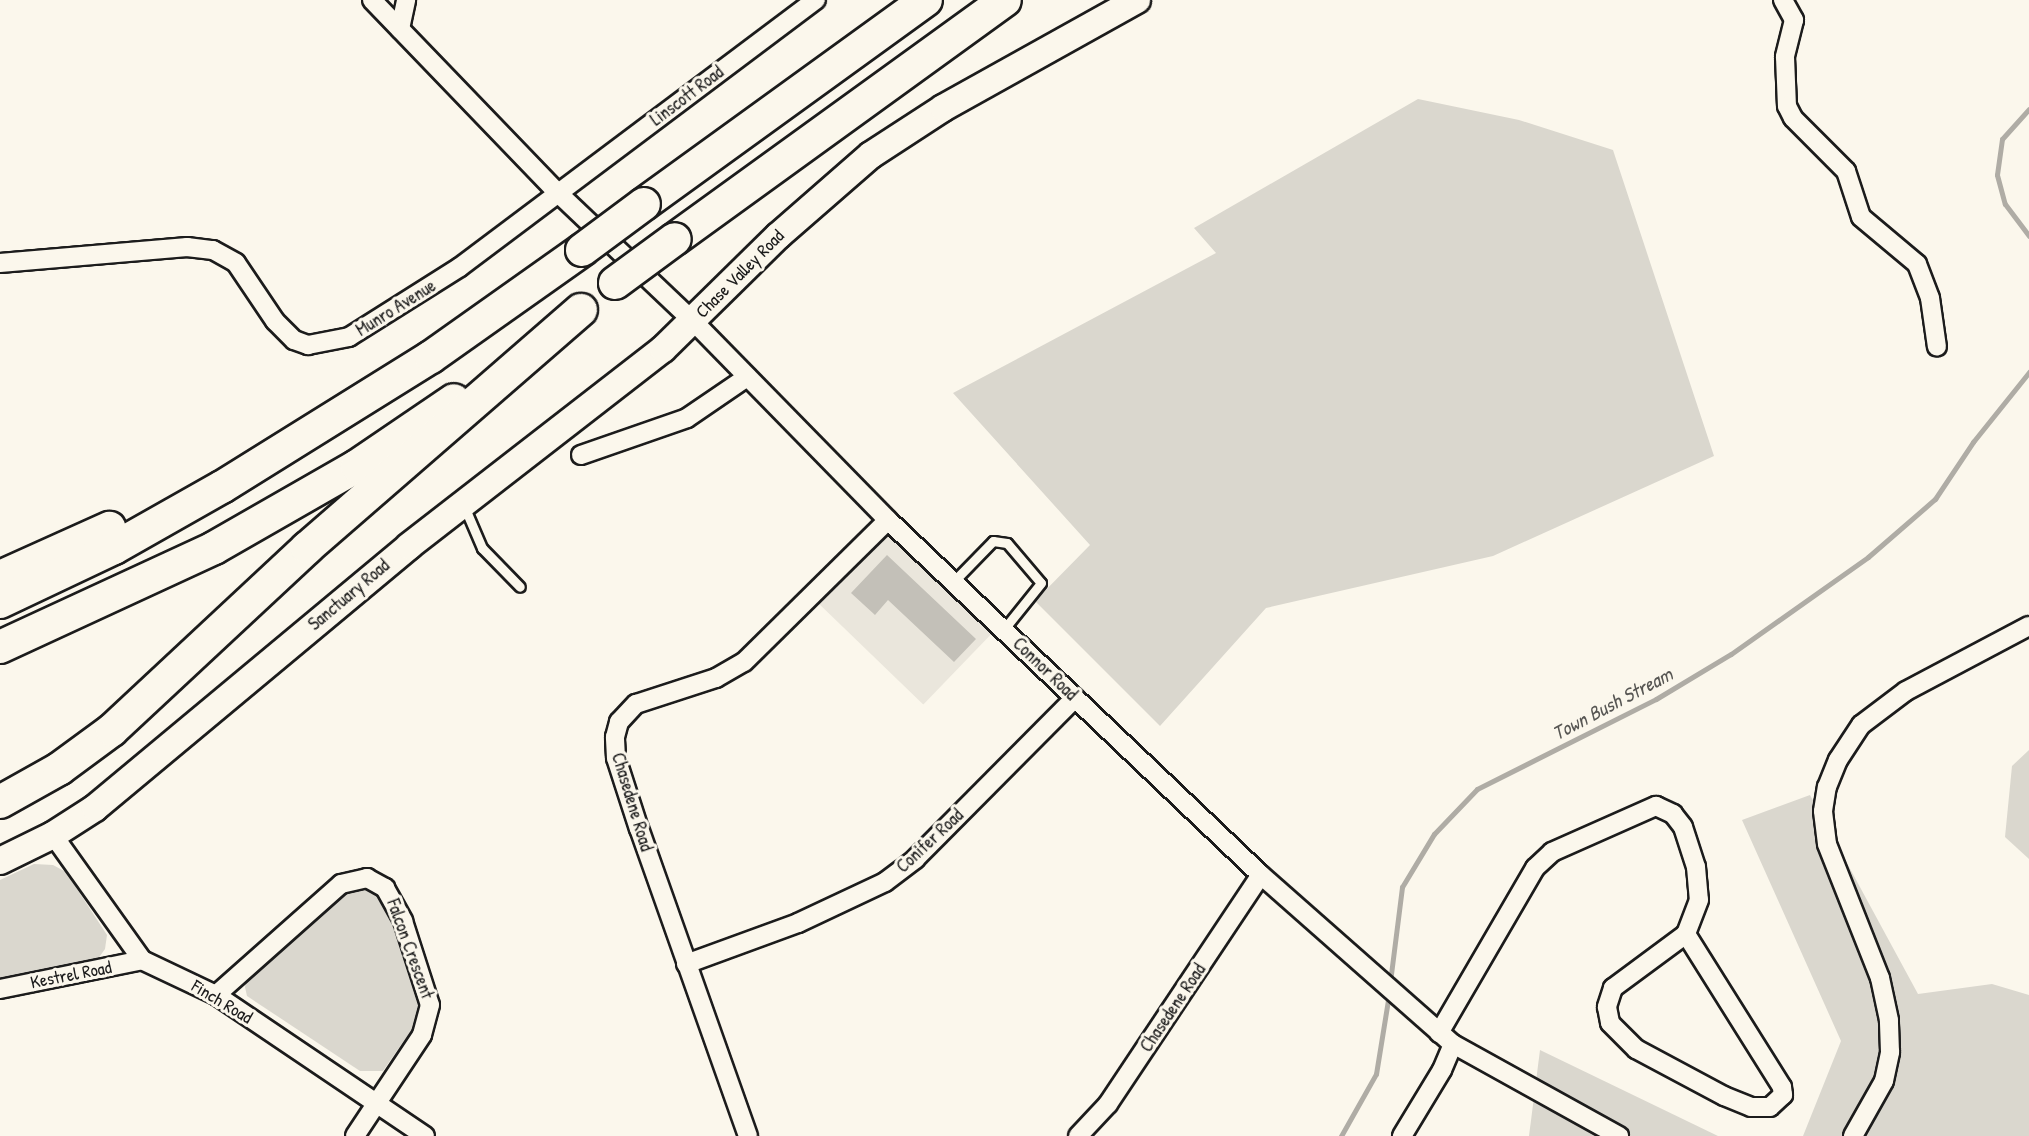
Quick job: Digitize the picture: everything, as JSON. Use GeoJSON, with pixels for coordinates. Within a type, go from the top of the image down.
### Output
{"type":"FeatureCollection","features":[{"type":"Feature","properties":{"kind":"highway"},"geometry":{"type":"LineString","coordinates":[[0,602],[114,548],[222,487],[431,357],[926,0]]}},
{"type":"Feature","properties":{"kind":"highway"},"geometry":{"type":"LineString","coordinates":[[0,802],[59,769],[112,730],[307,548],[581,310],[675,239],[1005,0]]}},
{"type":"Feature","properties":{"kind":"highway"},"geometry":{"type":"LineString","coordinates":[[0,647],[184,562],[305,498],[367,459],[581,310]]}},
{"type":"Feature","properties":{"kind":"highway"},"geometry":{"type":"LineString","coordinates":[[0,577],[174,500],[222,487]]}},
{"type":"Feature","properties":{"kind":"street","name":"Chase Valley Road"},"geometry":{"type":"LineString","coordinates":[[372,0],[558,193],[694,322],[778,236],[879,149],[943,108],[1137,0]]}},
{"type":"Feature","properties":{"kind":"street"},"geometry":{"type":"LineString","coordinates":[[400,30],[406,0]]}},
{"type":"Feature","properties":{"kind":"street","name":"Linscott Road"},"geometry":{"type":"LineString","coordinates":[[558,193],[816,0]]}},
{"type":"Feature","properties":{"kind":"street"},"geometry":{"type":"LineString","coordinates":[[1783,0],[1794,20],[1785,57],[1787,106],[1793,118],[1846,171],[1861,218],[1917,264],[1930,298],[1937,347]]}},
{"type":"Feature","properties":{"kind":"street","name":"Munro Avenue"},"geometry":{"type":"LineString","coordinates":[[0,263],[187,247],[213,250],[236,263],[287,335],[308,345],[321,344],[349,337],[386,317],[460,267],[558,193]]}},
{"type":"Feature","properties":{"kind":"street","name":"Connor Road"},"geometry":{"type":"LineString","coordinates":[[694,322],[888,520],[1261,875],[1406,1004],[1446,1039],[1619,1136]]}},
{"type":"Feature","properties":{"kind":"street","name":"Sanctuary Road"},"geometry":{"type":"LineString","coordinates":[[0,861],[53,835],[121,787],[463,504],[694,322]]}},
{"type":"Feature","properties":{"kind":"street"},"geometry":{"type":"LineString","coordinates":[[581,455],[687,418],[747,377]]}},
{"type":"Feature","properties":{"kind":"street","name":"Chasedene Road"},"geometry":{"type":"LineString","coordinates":[[748,1136],[616,759],[619,722],[636,704],[716,678],[744,662],[888,520]]}},
{"type":"Feature","properties":{"kind":"street"},"geometry":{"type":"LineString","coordinates":[[1853,1136],[1884,1082],[1890,1052],[1889,1020],[1880,978],[1827,844],[1823,811],[1827,787],[1838,760],[1861,725],[1906,691],[2029,626]]}},
{"type":"Feature","properties":{"kind":"street","name":"Conifer Road"},"geometry":{"type":"LineString","coordinates":[[686,964],[798,923],[885,882],[915,859],[1075,698]]}},
{"type":"Feature","properties":{"kind":"street"},"geometry":{"type":"LineString","coordinates":[[1402,1136],[1442,1070],[1446,1039],[1536,868],[1552,852],[1645,809],[1656,807],[1673,814],[1683,827],[1690,847],[1699,900],[1686,934],[1613,988],[1607,1007],[1610,1023],[1636,1049],[1724,1096],[1751,1107],[1770,1107],[1783,1095],[1782,1087],[1686,934]]}},
{"type":"Feature","properties":{"kind":"street","name":"Finch Road"},"geometry":{"type":"LineString","coordinates":[[53,835],[142,960],[216,995],[424,1136]]}},
{"type":"Feature","properties":{"kind":"street","name":"Chasedene Road"},"geometry":{"type":"LineString","coordinates":[[1078,1136],[1108,1104],[1261,875]]}},
{"type":"Feature","properties":{"kind":"street","name":"Falcon Crescent"},"geometry":{"type":"LineString","coordinates":[[216,995],[341,884],[356,878],[378,882],[392,896],[430,994],[430,1005],[422,1035],[355,1136]]}},
{"type":"Feature","properties":{"kind":"street","name":"Kestrel Road"},"geometry":{"type":"LineString","coordinates":[[0,989],[142,960]]}},
{"type":"Feature","properties":{"kind":"lane"},"geometry":{"type":"LineString","coordinates":[[463,504],[482,549],[520,587]]}},
{"type":"Feature","properties":{"kind":"lane"},"geometry":{"type":"LineString","coordinates":[[954,581],[993,541],[1007,543],[1041,583],[1004,629]]}},
{"type":"Feature","properties":{"kind":"shaded area"},"geometry":{"type":"Polygon","coordinates":[[[1418,99],[1519,120],[1613,150],[1714,456],[1493,556],[1266,608],[1160,726],[1035,601],[1090,545],[953,393],[1216,253],[1194,228],[1418,99]]]}},
{"type":"Feature","properties":{"kind":"shaded area"},"geometry":{"type":"Polygon","coordinates":[[[887,529],[993,632],[923,704],[817,602],[887,529]]]}},
{"type":"Feature","properties":{"kind":"shaded area"},"geometry":{"type":"Polygon","coordinates":[[[2029,750],[2029,859],[2005,837],[2012,766],[2029,750]]]}},
{"type":"Feature","properties":{"kind":"shaded area"},"geometry":{"type":"Polygon","coordinates":[[[1810,795],[1918,994],[1992,984],[2029,995],[2029,1136],[1803,1136],[1841,1041],[1742,820],[1810,795]]]}},
{"type":"Feature","properties":{"kind":"shaded area"},"geometry":{"type":"Polygon","coordinates":[[[34,864],[53,865],[66,872],[107,935],[105,949],[95,963],[0,984],[0,880],[34,864]]]}},
{"type":"Feature","properties":{"kind":"shaded area"},"geometry":{"type":"Polygon","coordinates":[[[355,881],[389,896],[425,1010],[383,1071],[360,1071],[247,996],[245,987],[248,973],[355,881]]]}},
{"type":"Feature","properties":{"kind":"shaded area"},"geometry":{"type":"Polygon","coordinates":[[[1540,1050],[1718,1136],[1529,1136],[1540,1050]]]}},
{"type":"Feature","properties":{"kind":"building"},"geometry":{"type":"Polygon","coordinates":[[[887,555],[976,639],[954,662],[888,600],[875,615],[851,593],[887,555]]]}},
{"type":"Feature","properties":{"kind":"waterway","name":"Town Bush Stream"},"geometry":{"type":"LineString","coordinates":[[2029,109],[2002,139],[1997,175],[2005,204],[2029,236]]}},
{"type":"Feature","properties":{"kind":"waterway","name":"Town Bush Stream"},"geometry":{"type":"LineString","coordinates":[[1390,982],[1402,887],[1434,834],[1477,789],[1656,699],[1731,654],[1868,557],[1935,499],[1973,442],[2029,372]]}},
{"type":"Feature","properties":{"kind":"waterway","name":"Town Bush Stream"},"geometry":{"type":"LineString","coordinates":[[1341,1136],[1376,1074],[1389,994]]}}]}
